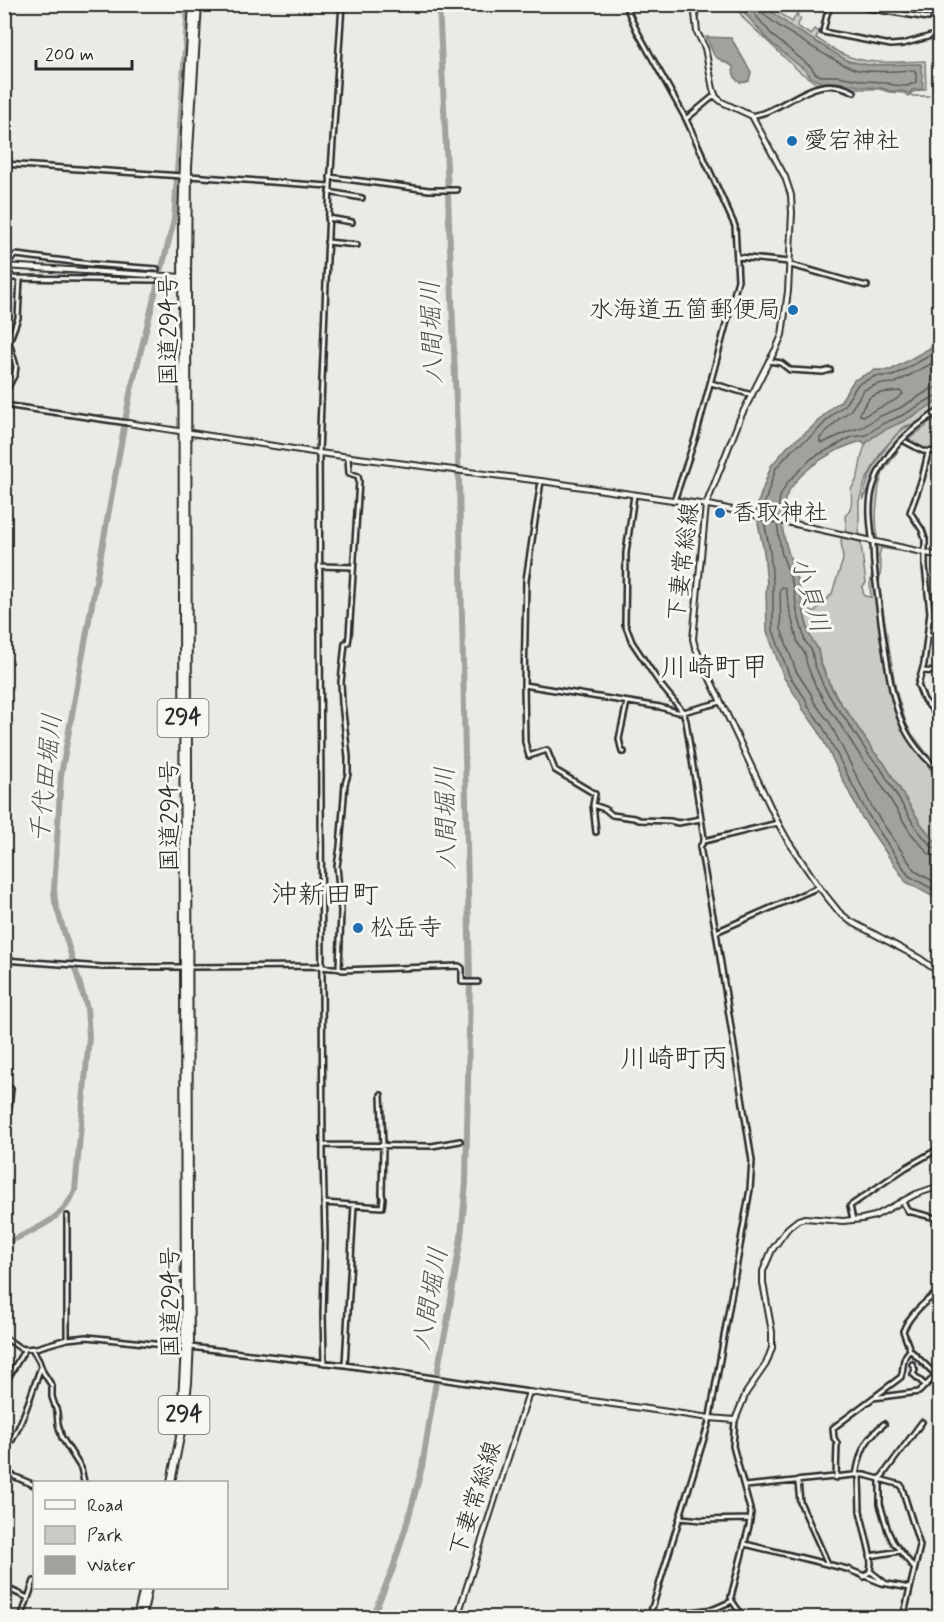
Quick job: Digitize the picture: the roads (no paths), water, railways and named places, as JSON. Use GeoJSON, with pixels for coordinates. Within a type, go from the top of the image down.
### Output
{"type":"FeatureCollection","features":[{"type":"Feature","properties":{"kind":"highway","name":"国道294号"},"geometry":{"type":"LineString","coordinates":[[169,1481],[179,1422],[187,1347],[184,277],[193,4]]}},
{"type":"Feature","properties":{"kind":"highway","name":"国道294号"},"geometry":{"type":"LineString","coordinates":[[186,176],[198,4]]}},
{"type":"Feature","properties":{"kind":"highway"},"geometry":{"type":"LineString","coordinates":[[137,1617],[145,1589]]}},
{"type":"Feature","properties":{"kind":"highway"},"geometry":{"type":"LineString","coordinates":[[142,1617],[146,1589]]}},
{"type":"Feature","properties":{"kind":"main road"},"geometry":{"type":"LineString","coordinates":[[694,4],[697,32],[705,48],[715,94],[723,102],[752,116]]}},
{"type":"Feature","properties":{"kind":"main road","name":"下妻常総線"},"geometry":{"type":"LineString","coordinates":[[752,116],[777,161],[791,195],[790,264],[783,335],[741,416],[706,505],[693,639],[778,823],[819,886],[839,912],[850,921],[919,958],[939,973]]}},
{"type":"Feature","properties":{"kind":"main road"},"geometry":{"type":"LineString","coordinates":[[4,266],[184,277]]}},
{"type":"Feature","properties":{"kind":"main road"},"geometry":{"type":"LineString","coordinates":[[126,423],[348,457],[706,505],[939,556]]}},
{"type":"Feature","properties":{"kind":"main road"},"geometry":{"type":"LineString","coordinates":[[529,1392],[710,1419],[735,1419],[746,1394],[766,1364],[772,1348],[772,1332],[763,1271],[772,1250],[788,1228],[798,1220],[814,1218],[853,1220],[875,1216],[916,1194],[939,1186]]}},
{"type":"Feature","properties":{"kind":"main road","name":"下妻常総線"},"geometry":{"type":"LineString","coordinates":[[457,1617],[529,1392]]}},
{"type":"Feature","properties":{"kind":"street"},"geometry":{"type":"LineString","coordinates":[[324,1363],[320,453],[329,192],[342,4]]}},
{"type":"Feature","properties":{"kind":"street"},"geometry":{"type":"LineString","coordinates":[[627,4],[636,28],[686,119],[733,220],[738,257],[738,280],[711,383],[674,501]]}},
{"type":"Feature","properties":{"kind":"street"},"geometry":{"type":"LineString","coordinates":[[832,4],[823,32],[891,45],[931,36]]}},
{"type":"Feature","properties":{"kind":"street"},"geometry":{"type":"LineString","coordinates":[[843,4],[928,18]]}},
{"type":"Feature","properties":{"kind":"street"},"geometry":{"type":"LineString","coordinates":[[752,116],[766,112],[814,87],[835,86],[854,92]]}},
{"type":"Feature","properties":{"kind":"street"},"geometry":{"type":"LineString","coordinates":[[686,119],[715,94]]}},
{"type":"Feature","properties":{"kind":"street"},"geometry":{"type":"LineString","coordinates":[[4,164],[330,186]]}},
{"type":"Feature","properties":{"kind":"street"},"geometry":{"type":"LineString","coordinates":[[330,177],[429,190],[456,189]]}},
{"type":"Feature","properties":{"kind":"street"},"geometry":{"type":"LineString","coordinates":[[329,192],[362,198]]}},
{"type":"Feature","properties":{"kind":"street"},"geometry":{"type":"LineString","coordinates":[[328,218],[352,222]]}},
{"type":"Feature","properties":{"kind":"street"},"geometry":{"type":"LineString","coordinates":[[327,242],[357,245]]}},
{"type":"Feature","properties":{"kind":"street"},"geometry":{"type":"LineString","coordinates":[[8,260],[16,255],[157,269]]}},
{"type":"Feature","properties":{"kind":"street"},"geometry":{"type":"LineString","coordinates":[[738,257],[790,264],[867,286]]}},
{"type":"Feature","properties":{"kind":"street"},"geometry":{"type":"LineString","coordinates":[[4,272],[8,272],[12,278],[155,280]]}},
{"type":"Feature","properties":{"kind":"street"},"geometry":{"type":"LineString","coordinates":[[4,395],[15,374],[16,366],[9,342],[18,318],[20,278]]}},
{"type":"Feature","properties":{"kind":"street"},"geometry":{"type":"LineString","coordinates":[[769,361],[781,363],[790,370],[823,372],[831,370]]}},
{"type":"Feature","properties":{"kind":"street"},"geometry":{"type":"LineString","coordinates":[[711,383],[752,395]]}},
{"type":"Feature","properties":{"kind":"street"},"geometry":{"type":"LineString","coordinates":[[4,405],[126,423]]}},
{"type":"Feature","properties":{"kind":"street"},"geometry":{"type":"LineString","coordinates":[[939,410],[906,435],[887,457],[873,485],[869,508],[875,580],[888,669],[898,710],[912,741],[939,771]]}},
{"type":"Feature","properties":{"kind":"street"},"geometry":{"type":"LineString","coordinates":[[906,442],[928,453],[939,452]]}},
{"type":"Feature","properties":{"kind":"street"},"geometry":{"type":"LineString","coordinates":[[928,453],[922,479],[910,512],[924,535],[925,566],[930,598],[928,635],[918,688],[924,700],[939,718]]}},
{"type":"Feature","properties":{"kind":"street"},"geometry":{"type":"LineString","coordinates":[[339,968],[341,911],[337,866],[348,757],[341,682],[345,643],[348,643],[349,636],[359,480],[358,476],[349,473],[348,457]]}},
{"type":"Feature","properties":{"kind":"street"},"geometry":{"type":"LineString","coordinates":[[541,482],[526,580],[525,741],[529,756],[547,750],[555,770],[594,794],[596,832]]}},
{"type":"Feature","properties":{"kind":"street"},"geometry":{"type":"LineString","coordinates":[[634,495],[626,553],[625,624],[632,642],[660,684],[683,712],[704,841],[700,847],[716,932],[752,1161],[752,1177],[710,1419],[649,1617],[714,1610],[732,1601]]}},
{"type":"Feature","properties":{"kind":"street"},"geometry":{"type":"LineString","coordinates":[[320,566],[353,567]]}},
{"type":"Feature","properties":{"kind":"street"},"geometry":{"type":"LineString","coordinates":[[930,619],[939,610]]}},
{"type":"Feature","properties":{"kind":"street"},"geometry":{"type":"LineString","coordinates":[[928,635],[939,638]]}},
{"type":"Feature","properties":{"kind":"street"},"geometry":{"type":"LineString","coordinates":[[922,671],[939,672]]}},
{"type":"Feature","properties":{"kind":"street"},"geometry":{"type":"LineString","coordinates":[[524,685],[576,692],[677,712],[721,702]]}},
{"type":"Feature","properties":{"kind":"street"},"geometry":{"type":"LineString","coordinates":[[624,752],[622,752],[619,740],[627,702]]}},
{"type":"Feature","properties":{"kind":"street"},"geometry":{"type":"LineString","coordinates":[[933,711],[939,707]]}},
{"type":"Feature","properties":{"kind":"street"},"geometry":{"type":"LineString","coordinates":[[593,805],[605,809],[612,815],[639,820],[678,823],[701,819]]}},
{"type":"Feature","properties":{"kind":"street"},"geometry":{"type":"LineString","coordinates":[[704,841],[778,823]]}},
{"type":"Feature","properties":{"kind":"street"},"geometry":{"type":"LineString","coordinates":[[716,932],[819,886]]}},
{"type":"Feature","properties":{"kind":"street"},"geometry":{"type":"LineString","coordinates":[[4,960],[102,967],[322,966],[342,970],[459,966],[462,968],[462,982],[478,982]]}},
{"type":"Feature","properties":{"kind":"street"},"geometry":{"type":"LineString","coordinates":[[4,1110],[9,1107],[11,1089]]}},
{"type":"Feature","properties":{"kind":"street"},"geometry":{"type":"LineString","coordinates":[[324,1203],[382,1207],[381,1095]]}},
{"type":"Feature","properties":{"kind":"street"},"geometry":{"type":"LineString","coordinates":[[323,1145],[432,1146],[460,1141]]}},
{"type":"Feature","properties":{"kind":"street"},"geometry":{"type":"LineString","coordinates":[[853,1220],[850,1206],[939,1148]]}},
{"type":"Feature","properties":{"kind":"street"},"geometry":{"type":"LineString","coordinates":[[902,1201],[908,1211],[939,1219]]}},
{"type":"Feature","properties":{"kind":"street"},"geometry":{"type":"LineString","coordinates":[[345,1365],[354,1205]]}},
{"type":"Feature","properties":{"kind":"street"},"geometry":{"type":"LineString","coordinates":[[67,1216],[67,1339]]}},
{"type":"Feature","properties":{"kind":"street"},"geometry":{"type":"LineString","coordinates":[[936,1375],[910,1350],[903,1331],[906,1323],[939,1290]]}},
{"type":"Feature","properties":{"kind":"street"},"geometry":{"type":"LineString","coordinates":[[4,1337],[25,1349],[67,1339],[87,1337],[345,1365],[529,1392]]}},
{"type":"Feature","properties":{"kind":"street"},"geometry":{"type":"LineString","coordinates":[[4,1385],[25,1349]]}},
{"type":"Feature","properties":{"kind":"street"},"geometry":{"type":"LineString","coordinates":[[32,1349],[52,1386],[52,1397],[62,1438],[81,1468],[84,1481]]}},
{"type":"Feature","properties":{"kind":"street"},"geometry":{"type":"LineString","coordinates":[[836,1478],[837,1443],[833,1428],[901,1377],[903,1360],[910,1350]]}},
{"type":"Feature","properties":{"kind":"street"},"geometry":{"type":"LineString","coordinates":[[912,1364],[915,1370],[913,1374],[925,1384]]}},
{"type":"Feature","properties":{"kind":"street"},"geometry":{"type":"LineString","coordinates":[[4,1454],[19,1428],[41,1367]]}},
{"type":"Feature","properties":{"kind":"street"},"geometry":{"type":"LineString","coordinates":[[872,1399],[919,1392],[939,1371]]}},
{"type":"Feature","properties":{"kind":"street"},"geometry":{"type":"LineString","coordinates":[[735,1419],[733,1446],[751,1513],[732,1589],[732,1601],[744,1617]]}},
{"type":"Feature","properties":{"kind":"street"},"geometry":{"type":"LineString","coordinates":[[915,1569],[893,1542],[880,1504],[880,1479],[922,1422]]}},
{"type":"Feature","properties":{"kind":"street"},"geometry":{"type":"LineString","coordinates":[[864,1577],[870,1571],[870,1556],[860,1510],[858,1475],[860,1455],[873,1432],[884,1424]]}},
{"type":"Feature","properties":{"kind":"street"},"geometry":{"type":"LineString","coordinates":[[4,1472],[33,1485]]}},
{"type":"Feature","properties":{"kind":"street"},"geometry":{"type":"LineString","coordinates":[[745,1486],[858,1475],[901,1485],[920,1546],[903,1617]]}},
{"type":"Feature","properties":{"kind":"street"},"geometry":{"type":"LineString","coordinates":[[798,1482],[800,1502],[828,1565]]}},
{"type":"Feature","properties":{"kind":"street"},"geometry":{"type":"LineString","coordinates":[[680,1518],[750,1520]]}},
{"type":"Feature","properties":{"kind":"street"},"geometry":{"type":"LineString","coordinates":[[745,1544],[847,1569],[886,1584],[910,1588]]}},
{"type":"Feature","properties":{"kind":"street"},"geometry":{"type":"LineString","coordinates":[[870,1556],[900,1551]]}},
{"type":"Feature","properties":{"kind":"street"},"geometry":{"type":"LineString","coordinates":[[870,1571],[886,1584]]}},
{"type":"Feature","properties":{"kind":"street"},"geometry":{"type":"LineString","coordinates":[[21,1617],[33,1584]]}},
{"type":"Feature","properties":{"kind":"street"},"geometry":{"type":"LineString","coordinates":[[4,1587],[28,1598]]}},
{"type":"Feature","properties":{"kind":"water"},"geometry":{"type":"Polygon","coordinates":[[[738,5],[763,5],[793,28],[848,61],[869,65],[921,64],[923,89],[912,90],[909,94],[904,91],[890,91],[882,88],[820,82],[810,77],[769,41],[738,5]]]}},
{"type":"Feature","properties":{"kind":"water"},"geometry":{"type":"Polygon","coordinates":[[[706,37],[731,38],[751,72],[749,81],[739,82],[737,80],[733,67],[715,56],[706,37]]]}},
{"type":"Feature","properties":{"kind":"water"},"geometry":{"type":"Polygon","coordinates":[[[939,343],[939,399],[865,444],[862,441],[851,444],[808,469],[786,497],[782,520],[785,542],[799,587],[807,628],[816,645],[831,687],[874,752],[884,763],[921,824],[939,846],[939,900],[906,882],[861,816],[818,730],[784,678],[767,631],[767,585],[756,508],[771,466],[789,445],[840,402],[854,380],[875,370],[891,370],[939,343]]]}},
{"type":"Feature","properties":{"kind":"waterway","name":"千代田堀川"},"geometry":{"type":"LineString","coordinates":[[177,173],[188,4]]}},
{"type":"Feature","properties":{"kind":"waterway","name":"八間堀川"},"geometry":{"type":"LineString","coordinates":[[369,1618],[377,1606],[392,1571],[422,1467],[461,1237],[466,1182],[470,981],[459,482],[439,4]]}},
{"type":"Feature","properties":{"kind":"waterway"},"geometry":{"type":"LineString","coordinates":[[911,95],[929,96]]}},
{"type":"Feature","properties":{"kind":"waterway","name":"千代田堀川"},"geometry":{"type":"LineString","coordinates":[[162,268],[174,220],[177,178]]}},
{"type":"Feature","properties":{"kind":"waterway","name":"千代田堀川"},"geometry":{"type":"LineString","coordinates":[[4,1244],[55,1217],[70,1201],[75,1190],[89,1037],[87,1008],[55,902],[61,775],[130,394],[158,282]]}},
{"type":"Feature","properties":{"kind":"place","name":"愛宕神社"},"geometry":{"type":"Point","coordinates":[792,141]}},
{"type":"Feature","properties":{"kind":"place","name":"水海道五箇郵便局"},"geometry":{"type":"Point","coordinates":[793,310]}},
{"type":"Feature","properties":{"kind":"place","name":"香取神社"},"geometry":{"type":"Point","coordinates":[720,513]}},
{"type":"Feature","properties":{"kind":"place","name":"松岳寺"},"geometry":{"type":"Point","coordinates":[358,928]}},
{"type":"Feature","properties":{"kind":"district","name":"川崎町甲"},"geometry":{"type":"Point","coordinates":[714,668]}},
{"type":"Feature","properties":{"kind":"district","name":"沖新田町"},"geometry":{"type":"Point","coordinates":[325,895]}},
{"type":"Feature","properties":{"kind":"district","name":"川崎町丙"},"geometry":{"type":"Point","coordinates":[674,1059]}},
{"type":"Feature","properties":{"kind":"water label","name":"小貝川"},"geometry":{"type":"Point","coordinates":[809,595]}}]}
